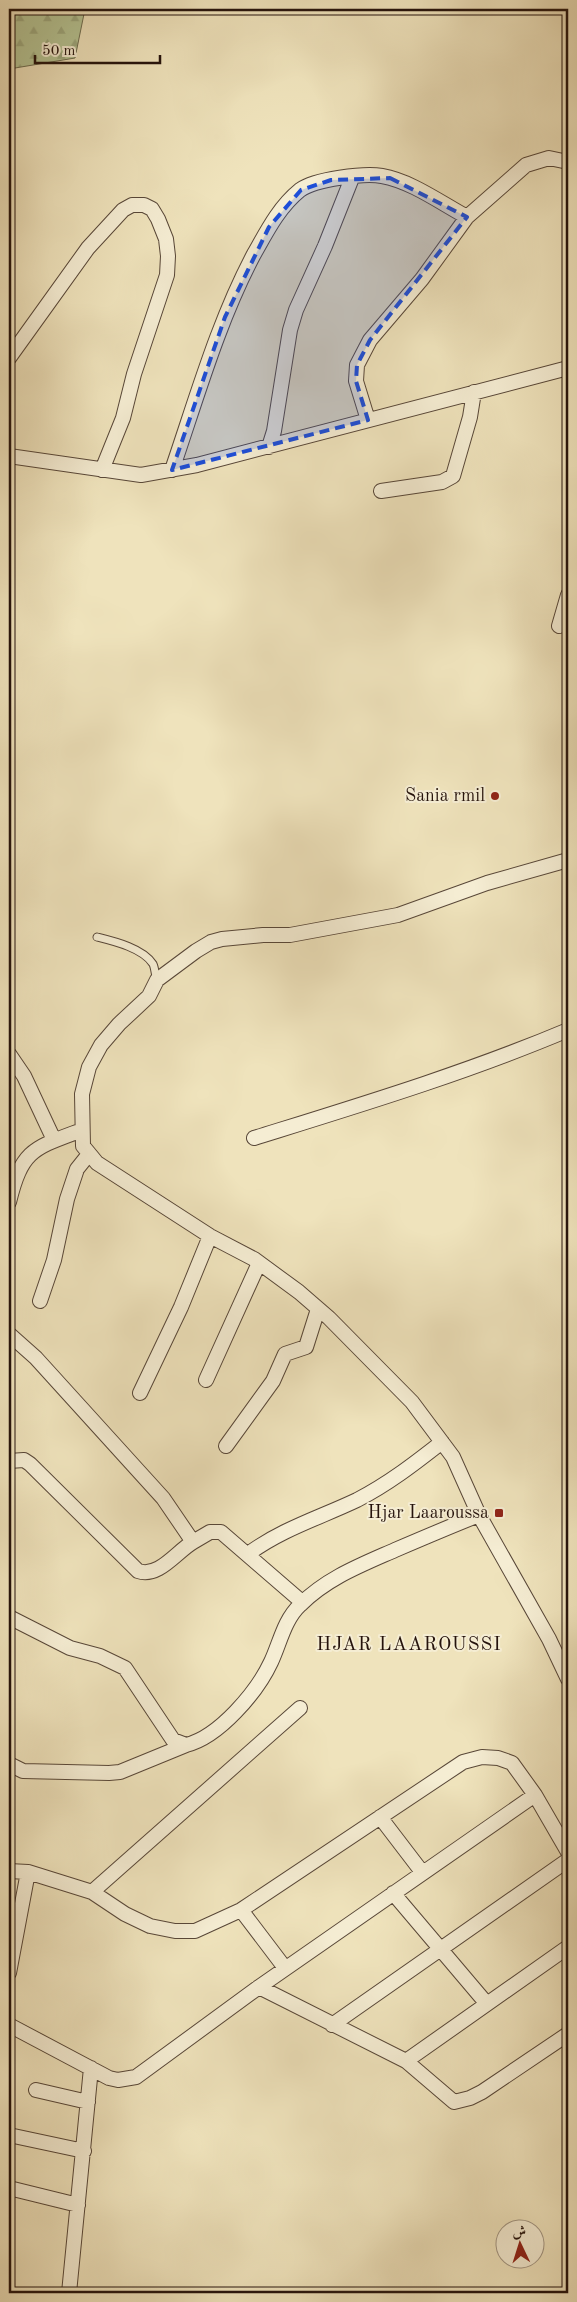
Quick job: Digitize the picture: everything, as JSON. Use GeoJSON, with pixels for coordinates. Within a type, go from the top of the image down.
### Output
{"type":"FeatureCollection","features":[{"type":"Feature","properties":{"kind":"street"},"geometry":{"type":"LineString","coordinates":[[368,420],[356,381],[357,365],[370,340],[422,279],[467,217],[526,165],[549,158],[568,162]]}},
{"type":"Feature","properties":{"kind":"street"},"geometry":{"type":"LineString","coordinates":[[172,470],[225,317],[269,227],[292,198],[308,185],[380,176],[390,178],[419,191],[467,217]]}},
{"type":"Feature","properties":{"kind":"street"},"geometry":{"type":"LineString","coordinates":[[269,447],[274,430],[290,330],[352,178]]}},
{"type":"Feature","properties":{"kind":"street"},"geometry":{"type":"LineString","coordinates":[[9,358],[88,248],[123,210],[132,205],[144,205],[152,209],[166,239],[168,256],[167,275],[134,374],[123,418],[102,470]]}},
{"type":"Feature","properties":{"kind":"street"},"geometry":{"type":"LineString","coordinates":[[9,456],[141,475],[172,470],[269,447],[568,368]]}},
{"type":"Feature","properties":{"kind":"street"},"geometry":{"type":"LineString","coordinates":[[381,491],[442,482],[453,476],[470,417],[474,392]]}},
{"type":"Feature","properties":{"kind":"street"},"geometry":{"type":"LineString","coordinates":[[559,626],[568,594]]}},
{"type":"Feature","properties":{"kind":"street"},"geometry":{"type":"LineString","coordinates":[[568,860],[487,883],[390,916],[290,935],[249,936],[211,942],[157,980],[148,996],[119,1024],[101,1046],[89,1067],[82,1094],[83,1146],[97,1163],[210,1236],[259,1263],[318,1309],[412,1402],[453,1458],[479,1514],[549,1639],[568,1679]]}},
{"type":"Feature","properties":{"kind":"street"},"geometry":{"type":"LineString","coordinates":[[254,1138],[407,1090],[501,1057],[568,1030]]}},
{"type":"Feature","properties":{"kind":"street"},"geometry":{"type":"LineString","coordinates":[[9,1054],[24,1076],[54,1140]]}},
{"type":"Feature","properties":{"kind":"street"},"geometry":{"type":"LineString","coordinates":[[9,1202],[14,1180],[25,1159],[39,1146],[82,1130]]}},
{"type":"Feature","properties":{"kind":"street"},"geometry":{"type":"LineString","coordinates":[[40,1302],[54,1260],[67,1199],[77,1169],[89,1154]]}},
{"type":"Feature","properties":{"kind":"street"},"geometry":{"type":"LineString","coordinates":[[140,1393],[181,1307],[210,1236]]}},
{"type":"Feature","properties":{"kind":"street"},"geometry":{"type":"LineString","coordinates":[[206,1380],[259,1263]]}},
{"type":"Feature","properties":{"kind":"street"},"geometry":{"type":"LineString","coordinates":[[226,1446],[273,1380],[285,1354],[306,1347],[318,1309]]}},
{"type":"Feature","properties":{"kind":"street"},"geometry":{"type":"LineString","coordinates":[[9,1334],[59,1382],[163,1498],[193,1542]]}},
{"type":"Feature","properties":{"kind":"street"},"geometry":{"type":"LineString","coordinates":[[248,1554],[270,1538],[356,1500],[384,1485],[442,1442]]}},
{"type":"Feature","properties":{"kind":"street"},"geometry":{"type":"LineString","coordinates":[[11,1456],[30,1464],[138,1572],[146,1574],[155,1571],[193,1542],[210,1532],[218,1531],[231,1539],[302,1602]]}},
{"type":"Feature","properties":{"kind":"street"},"geometry":{"type":"LineString","coordinates":[[9,1764],[23,1771],[120,1772],[201,1740],[240,1709],[271,1662],[283,1630],[302,1602],[331,1579],[479,1514]]}},
{"type":"Feature","properties":{"kind":"street"},"geometry":{"type":"LineString","coordinates":[[9,1617],[70,1648],[107,1658],[125,1668],[173,1740],[186,1745]]}},
{"type":"Feature","properties":{"kind":"street"},"geometry":{"type":"LineString","coordinates":[[92,1892],[300,1708]]}},
{"type":"Feature","properties":{"kind":"street"},"geometry":{"type":"LineString","coordinates":[[9,1871],[28,1872],[92,1892],[125,1914],[150,1926],[175,1931],[194,1931],[241,1910],[463,1762],[482,1757],[498,1758],[512,1764],[535,1795],[568,1852]]}},
{"type":"Feature","properties":{"kind":"street"},"geometry":{"type":"LineString","coordinates":[[9,2025],[118,2080],[136,2077],[259,1986],[535,1795]]}},
{"type":"Feature","properties":{"kind":"street"},"geometry":{"type":"LineString","coordinates":[[380,1818],[422,1872]]}},
{"type":"Feature","properties":{"kind":"street"},"geometry":{"type":"LineString","coordinates":[[332,2025],[568,1860]]}},
{"type":"Feature","properties":{"kind":"street"},"geometry":{"type":"LineString","coordinates":[[9,1973],[28,1872]]}},
{"type":"Feature","properties":{"kind":"street"},"geometry":{"type":"LineString","coordinates":[[394,1893],[488,2004]]}},
{"type":"Feature","properties":{"kind":"street"},"geometry":{"type":"LineString","coordinates":[[241,1910],[285,1968]]}},
{"type":"Feature","properties":{"kind":"street"},"geometry":{"type":"LineString","coordinates":[[406,2061],[568,1947]]}},
{"type":"Feature","properties":{"kind":"street"},"geometry":{"type":"LineString","coordinates":[[259,1986],[332,2025],[406,2061],[447,2098],[454,2102],[462,2101],[482,2092],[568,2034]]}},
{"type":"Feature","properties":{"kind":"street"},"geometry":{"type":"LineString","coordinates":[[69,2293],[91,2068]]}},
{"type":"Feature","properties":{"kind":"street"},"geometry":{"type":"LineString","coordinates":[[36,2090],[88,2102]]}},
{"type":"Feature","properties":{"kind":"street"},"geometry":{"type":"LineString","coordinates":[[9,2135],[84,2151]]}},
{"type":"Feature","properties":{"kind":"street"},"geometry":{"type":"LineString","coordinates":[[9,2188],[78,2204]]}},
{"type":"Feature","properties":{"kind":"lane"},"geometry":{"type":"LineString","coordinates":[[97,936],[124,944],[144,956],[153,964],[157,980]]}},
{"type":"Feature","properties":{"kind":"highlighted area"},"geometry":{"type":"Polygon","coordinates":[[[390,178],[467,217],[370,340],[357,365],[356,381],[368,420],[172,470],[225,317],[269,227],[301,190],[331,180],[390,178]]]}},
{"type":"Feature","properties":{"kind":"green space"},"geometry":{"type":"Polygon","coordinates":[[[9,9],[85,9],[75,58],[9,69],[9,9]]]}},
{"type":"Feature","properties":{"kind":"place","name":"Sania rmil"},"geometry":{"type":"Point","coordinates":[495,796]}},
{"type":"Feature","properties":{"kind":"place","name":"Hjar Laaroussa"},"geometry":{"type":"Point","coordinates":[499,1513]}},
{"type":"Feature","properties":{"kind":"district","name":"HJAR LAAROUSSI"},"geometry":{"type":"Point","coordinates":[409,1645]}}]}
